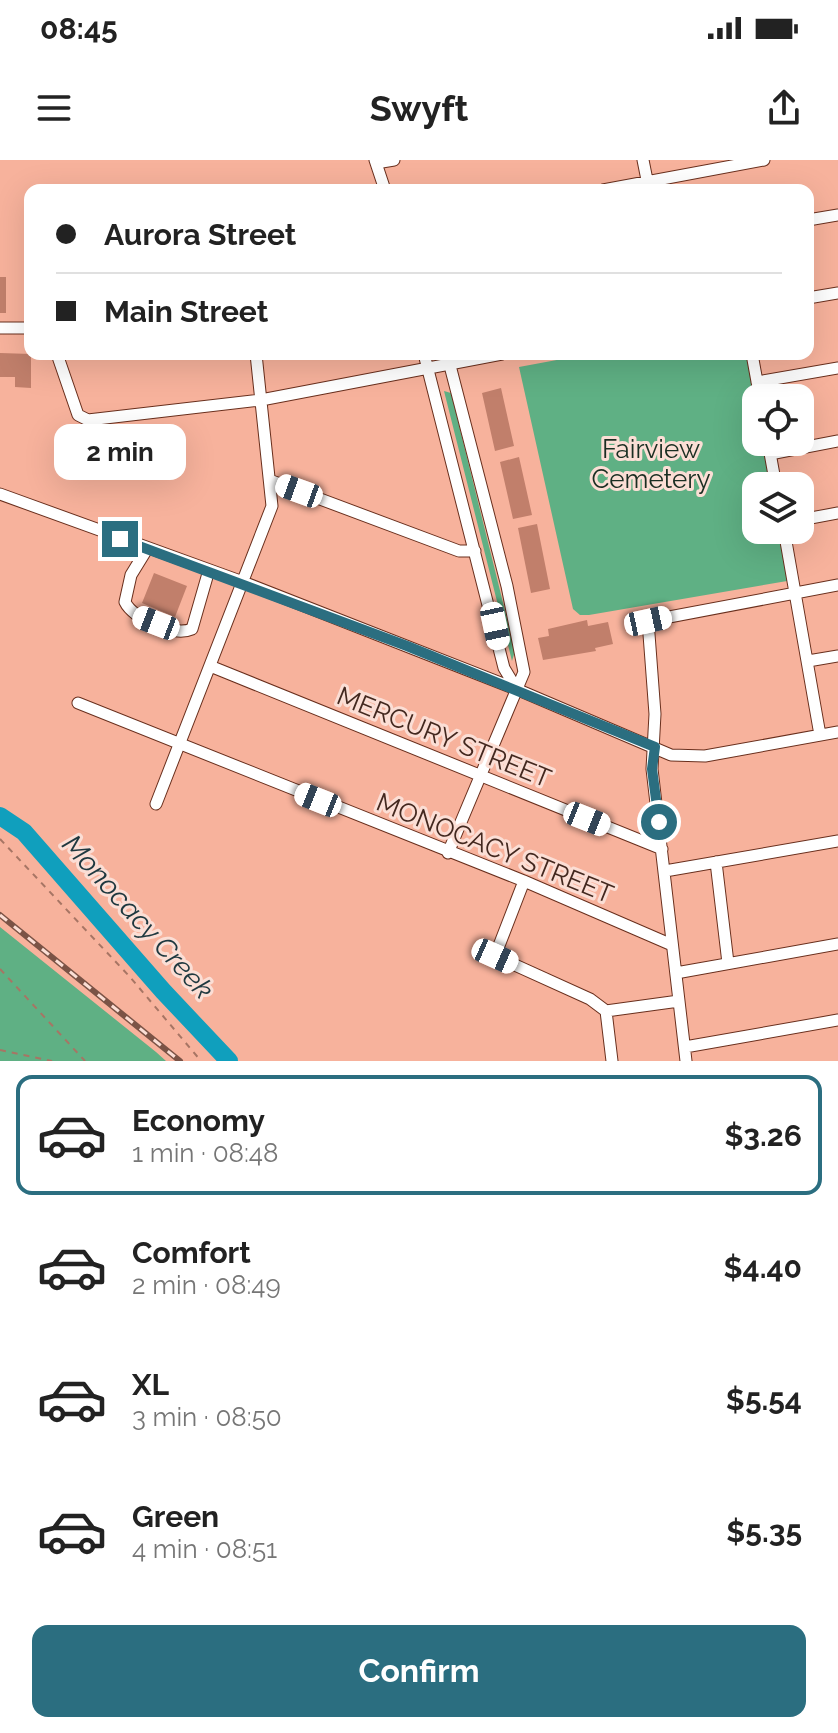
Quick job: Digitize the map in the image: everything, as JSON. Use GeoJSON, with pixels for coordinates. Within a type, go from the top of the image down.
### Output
{"type":"FeatureCollection","features":[{"type":"Feature","properties":{"kind":"street"},"geometry":{"type":"LineString","coordinates":[[383,184],[376,162],[394,160]]}},
{"type":"Feature","properties":{"kind":"street"},"geometry":{"type":"LineString","coordinates":[[643,160],[648,184]]}},
{"type":"Feature","properties":{"kind":"street"},"geometry":{"type":"LineString","coordinates":[[657,184],[764,160]]}},
{"type":"Feature","properties":{"kind":"street"},"geometry":{"type":"LineString","coordinates":[[814,219],[838,215]]}},
{"type":"Feature","properties":{"kind":"street"},"geometry":{"type":"LineString","coordinates":[[814,297],[838,293]]}},
{"type":"Feature","properties":{"kind":"street"},"geometry":{"type":"LineString","coordinates":[[0,328],[24,328]]}},
{"type":"Feature","properties":{"kind":"street"},"geometry":{"type":"LineString","coordinates":[[59,360],[78,415],[88,420],[261,400],[428,368],[446,360]]}},
{"type":"Feature","properties":{"kind":"street"},"geometry":{"type":"LineString","coordinates":[[156,804],[272,506],[272,481],[257,360]]}},
{"type":"Feature","properties":{"kind":"street"},"geometry":{"type":"LineString","coordinates":[[426,360],[504,668],[516,689]]}},
{"type":"Feature","properties":{"kind":"street"},"geometry":{"type":"LineString","coordinates":[[448,360],[521,649],[524,672],[448,853]]}},
{"type":"Feature","properties":{"kind":"street"},"geometry":{"type":"LineString","coordinates":[[753,360],[757,382],[838,368]]}},
{"type":"Feature","properties":{"kind":"street"},"geometry":{"type":"LineString","coordinates":[[814,443],[838,441]]}},
{"type":"Feature","properties":{"kind":"street"},"geometry":{"type":"LineString","coordinates":[[272,481],[459,551],[475,551]]}},
{"type":"Feature","properties":{"kind":"street"},"geometry":{"type":"LineString","coordinates":[[0,494],[243,582],[516,689],[671,755],[688,758],[838,732]]}},
{"type":"Feature","properties":{"kind":"street"},"geometry":{"type":"LineString","coordinates":[[814,517],[838,513]]}},
{"type":"Feature","properties":{"kind":"street"},"geometry":{"type":"LineString","coordinates":[[786,544],[820,735]]}},
{"type":"Feature","properties":{"kind":"street"},"geometry":{"type":"LineString","coordinates":[[147,549],[131,575],[125,602],[130,612],[176,630],[192,629],[209,570]]}},
{"type":"Feature","properties":{"kind":"street"},"geometry":{"type":"LineString","coordinates":[[686,1061],[652,769],[655,747],[654,685],[648,621],[838,585]]}},
{"type":"Feature","properties":{"kind":"street"},"geometry":{"type":"LineString","coordinates":[[808,661],[838,656]]}},
{"type":"Feature","properties":{"kind":"street","name":"MERCURY STREET"},"geometry":{"type":"LineString","coordinates":[[210,666],[662,849]]}},
{"type":"Feature","properties":{"kind":"street","name":"MONOCACY STREET"},"geometry":{"type":"LineString","coordinates":[[78,703],[524,881],[672,945]]}},
{"type":"Feature","properties":{"kind":"street"},"geometry":{"type":"LineString","coordinates":[[665,871],[838,841]]}},
{"type":"Feature","properties":{"kind":"street"},"geometry":{"type":"LineString","coordinates":[[716,862],[728,963]]}},
{"type":"Feature","properties":{"kind":"street"},"geometry":{"type":"LineString","coordinates":[[524,881],[495,956],[590,999],[606,1011],[679,1001]]}},
{"type":"Feature","properties":{"kind":"street"},"geometry":{"type":"LineString","coordinates":[[676,973],[838,944]]}},
{"type":"Feature","properties":{"kind":"street"},"geometry":{"type":"LineString","coordinates":[[606,1011],[612,1061]]}},
{"type":"Feature","properties":{"kind":"street"},"geometry":{"type":"LineString","coordinates":[[685,1047],[838,1020]]}},
{"type":"Feature","properties":{"kind":"path"},"geometry":{"type":"LineString","coordinates":[[0,839],[130,977],[201,1061]]}},
{"type":"Feature","properties":{"kind":"path"},"geometry":{"type":"LineString","coordinates":[[0,969],[85,1061]]}},
{"type":"Feature","properties":{"kind":"path"},"geometry":{"type":"LineString","coordinates":[[0,1050],[52,1061]]}},
{"type":"Feature","properties":{"kind":"green space","name":"Fairview Cemetery"},"geometry":{"type":"Polygon","coordinates":[[[557,360],[752,360],[753,384],[742,384],[742,456],[771,456],[773,472],[742,472],[742,544],[787,544],[793,580],[589,615],[580,615],[573,609],[519,367],[557,360]]]}},
{"type":"Feature","properties":{"kind":"green space"},"geometry":{"type":"Polygon","coordinates":[[[444,391],[451,393],[515,651],[512,661],[444,391]]]}},
{"type":"Feature","properties":{"kind":"green space"},"geometry":{"type":"Polygon","coordinates":[[[0,927],[156,1052],[166,1061],[0,1061],[0,927]]]}},
{"type":"Feature","properties":{"kind":"building"},"geometry":{"type":"Polygon","coordinates":[[[0,277],[6,277],[6,313],[0,313],[0,277]]]}},
{"type":"Feature","properties":{"kind":"building"},"geometry":{"type":"Polygon","coordinates":[[[0,353],[24,354],[24,360],[31,360],[31,388],[15,387],[15,377],[0,377],[0,353]]]}},
{"type":"Feature","properties":{"kind":"building"},"geometry":{"type":"Polygon","coordinates":[[[501,388],[514,446],[495,451],[482,393],[501,388]]]}},
{"type":"Feature","properties":{"kind":"building"},"geometry":{"type":"Polygon","coordinates":[[[519,457],[532,515],[513,519],[500,462],[519,457]]]}},
{"type":"Feature","properties":{"kind":"building"},"geometry":{"type":"Polygon","coordinates":[[[537,524],[550,589],[531,593],[518,528],[537,524]]]}},
{"type":"Feature","properties":{"kind":"building"},"geometry":{"type":"Polygon","coordinates":[[[154,573],[187,586],[175,617],[142,603],[154,573]]]}},
{"type":"Feature","properties":{"kind":"building"},"geometry":{"type":"Polygon","coordinates":[[[587,620],[588,626],[608,622],[613,644],[595,648],[596,651],[543,660],[538,638],[549,636],[548,629],[587,620]]]}},
{"type":"Feature","properties":{"kind":"waterway","name":"Monocacy Creek"},"geometry":{"type":"LineString","coordinates":[[0,816],[24,832],[163,991],[229,1061]]}},
{"type":"Feature","properties":{"kind":"railway"},"geometry":{"type":"LineString","coordinates":[[0,915],[180,1061]]}},
{"type":"Feature","properties":{"kind":"route"},"geometry":{"type":"LineString","coordinates":[[120,539],[243,582],[655,747],[652,769],[659,822]]}}]}
